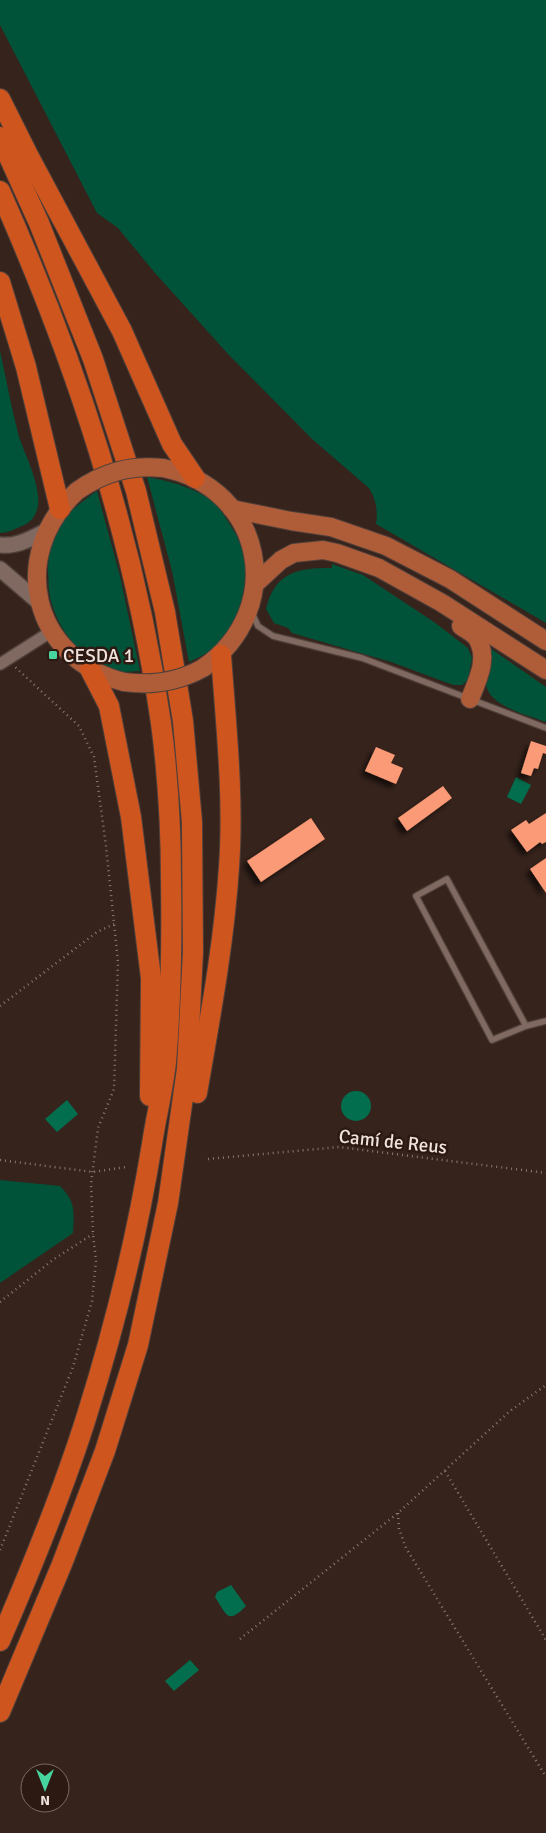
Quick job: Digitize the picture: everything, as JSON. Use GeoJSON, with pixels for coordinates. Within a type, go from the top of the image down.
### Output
{"type":"FeatureCollection","features":[{"type":"Feature","properties":{"kind":"highway"},"geometry":{"type":"LineString","coordinates":[[0,99],[122,331],[172,444],[195,478]]}},
{"type":"Feature","properties":{"kind":"highway"},"geometry":{"type":"LineString","coordinates":[[0,137],[38,223],[93,359],[136,490],[165,612],[182,721],[192,822],[194,952],[187,1069],[168,1203],[138,1345],[105,1451],[62,1564],[0,1712]]}},
{"type":"Feature","properties":{"kind":"highway"},"geometry":{"type":"LineString","coordinates":[[0,190],[72,367],[114,499],[143,618],[161,726],[170,824],[172,953],[166,1063],[162,1094],[142,1208],[122,1296],[87,1416],[62,1489],[0,1641]]}},
{"type":"Feature","properties":{"kind":"highway"},"geometry":{"type":"LineString","coordinates":[[0,282],[26,367],[60,509]]}},
{"type":"Feature","properties":{"kind":"highway"},"geometry":{"type":"LineString","coordinates":[[138,1345],[152,1319],[178,1205],[222,944],[229,866],[229,780],[221,655]]}},
{"type":"Feature","properties":{"kind":"highway"},"geometry":{"type":"LineString","coordinates":[[90,669],[109,706],[131,817],[151,978],[150,1104],[156,1123]]}},
{"type":"Feature","properties":{"kind":"main road"},"geometry":{"type":"LineString","coordinates":[[140,467],[162,468],[195,478],[215,492],[232,509],[246,532],[250,544],[255,570],[255,584],[250,609],[238,634],[221,655],[203,668],[191,675],[165,683],[137,684],[124,682],[90,669],[65,649],[52,631],[41,604],[38,592],[37,567],[46,531],[60,509],[78,491],[96,479],[118,471],[140,467]]}},
{"type":"Feature","properties":{"kind":"main road"},"geometry":{"type":"LineString","coordinates":[[232,509],[331,527],[386,546],[450,579],[546,641]]}},
{"type":"Feature","properties":{"kind":"main road"},"geometry":{"type":"LineString","coordinates":[[0,545],[7,546],[23,542],[46,531]]}},
{"type":"Feature","properties":{"kind":"main road"},"geometry":{"type":"LineString","coordinates":[[255,584],[281,560],[294,553],[308,550],[337,552],[379,568],[442,603],[546,670]]}},
{"type":"Feature","properties":{"kind":"main road"},"geometry":{"type":"LineString","coordinates":[[0,568],[41,604]]}},
{"type":"Feature","properties":{"kind":"main road"},"geometry":{"type":"LineString","coordinates":[[379,568],[476,637],[484,656],[480,674],[470,699]]}},
{"type":"Feature","properties":{"kind":"street"},"geometry":{"type":"LineString","coordinates":[[4,662],[52,631]]}},
{"type":"Feature","properties":{"kind":"lane"},"geometry":{"type":"LineString","coordinates":[[250,609],[258,626],[273,636],[362,658],[546,728]]}},
{"type":"Feature","properties":{"kind":"lane"},"geometry":{"type":"LineString","coordinates":[[526,1026],[447,879],[416,896],[492,1040],[526,1026],[546,1021]]}},
{"type":"Feature","properties":{"kind":"path"},"geometry":{"type":"LineString","coordinates":[[0,1550],[73,1368],[92,1301],[96,1261],[91,1184],[98,1128],[114,1088],[118,962],[106,846],[94,757],[79,726],[4,662]]}},
{"type":"Feature","properties":{"kind":"path"},"geometry":{"type":"LineString","coordinates":[[0,1006],[97,932],[114,924]]}},
{"type":"Feature","properties":{"kind":"path","name":"Camí de Reus"},"geometry":{"type":"LineString","coordinates":[[208,1159],[339,1148],[546,1173]]}},
{"type":"Feature","properties":{"kind":"path"},"geometry":{"type":"LineString","coordinates":[[0,1160],[93,1172],[126,1167]]}},
{"type":"Feature","properties":{"kind":"path"},"geometry":{"type":"LineString","coordinates":[[0,1302],[54,1259],[93,1234]]}},
{"type":"Feature","properties":{"kind":"path"},"geometry":{"type":"LineString","coordinates":[[240,1639],[398,1513],[510,1411],[546,1385]]}},
{"type":"Feature","properties":{"kind":"path"},"geometry":{"type":"LineString","coordinates":[[445,1472],[546,1640]]}},
{"type":"Feature","properties":{"kind":"path"},"geometry":{"type":"LineString","coordinates":[[398,1513],[400,1537],[406,1548],[546,1777]]}},
{"type":"Feature","properties":{"kind":"shaded area"},"geometry":{"type":"Polygon","coordinates":[[[0,0],[546,0],[546,623],[376,524],[376,505],[369,488],[312,439],[228,354],[155,273],[118,228],[97,213],[0,25],[0,0]]]}},
{"type":"Feature","properties":{"kind":"shaded area"},"geometry":{"type":"Polygon","coordinates":[[[0,351],[18,433],[36,483],[38,496],[37,509],[32,519],[9,532],[0,533],[0,351]]]}},
{"type":"Feature","properties":{"kind":"shaded area"},"geometry":{"type":"Polygon","coordinates":[[[147,477],[186,487],[212,501],[222,512],[234,532],[243,554],[245,563],[244,586],[239,610],[234,622],[221,642],[210,651],[189,662],[172,571],[147,477]]]}},
{"type":"Feature","properties":{"kind":"shaded area"},"geometry":{"type":"Polygon","coordinates":[[[97,491],[120,576],[140,671],[124,672],[110,669],[84,655],[65,632],[52,605],[48,566],[51,545],[56,532],[62,521],[70,513],[97,491]]]}},
{"type":"Feature","properties":{"kind":"shaded area"},"geometry":{"type":"Polygon","coordinates":[[[332,564],[363,575],[434,622],[468,648],[472,658],[468,680],[462,685],[453,685],[391,662],[292,633],[288,628],[274,623],[266,609],[275,587],[289,575],[298,571],[332,568],[332,564]]]}},
{"type":"Feature","properties":{"kind":"shaded area"},"geometry":{"type":"Polygon","coordinates":[[[490,648],[546,687],[546,722],[519,713],[493,698],[488,691],[486,683],[490,648]]]}},
{"type":"Feature","properties":{"kind":"shaded area"},"geometry":{"type":"Polygon","coordinates":[[[516,777],[531,785],[521,804],[507,797],[516,777]]]}},
{"type":"Feature","properties":{"kind":"shaded area"},"geometry":{"type":"Polygon","coordinates":[[[356,1091],[367,1095],[371,1106],[367,1117],[356,1121],[345,1117],[341,1106],[345,1095],[356,1091]]]}},
{"type":"Feature","properties":{"kind":"shaded area"},"geometry":{"type":"Polygon","coordinates":[[[67,1100],[78,1114],[57,1132],[45,1119],[67,1100]]]}},
{"type":"Feature","properties":{"kind":"shaded area"},"geometry":{"type":"Polygon","coordinates":[[[0,1180],[60,1186],[69,1197],[74,1219],[73,1233],[0,1283],[0,1180]]]}},
{"type":"Feature","properties":{"kind":"shaded area"},"geometry":{"type":"Polygon","coordinates":[[[231,1585],[246,1606],[240,1612],[231,1616],[225,1613],[215,1597],[217,1592],[231,1585]]]}},
{"type":"Feature","properties":{"kind":"shaded area"},"geometry":{"type":"Polygon","coordinates":[[[190,1660],[199,1670],[174,1691],[165,1681],[190,1660]]]}},
{"type":"Feature","properties":{"kind":"building"},"geometry":{"type":"Polygon","coordinates":[[[531,741],[546,746],[546,754],[543,753],[538,769],[534,768],[531,776],[521,773],[531,741]]]}},
{"type":"Feature","properties":{"kind":"building"},"geometry":{"type":"Polygon","coordinates":[[[376,747],[395,755],[391,763],[403,768],[396,784],[365,771],[376,747]]]}},
{"type":"Feature","properties":{"kind":"building"},"geometry":{"type":"Polygon","coordinates":[[[443,786],[452,798],[407,831],[398,818],[443,786]]]}},
{"type":"Feature","properties":{"kind":"building"},"geometry":{"type":"Polygon","coordinates":[[[546,813],[546,842],[542,844],[540,842],[527,852],[511,830],[526,820],[529,824],[546,813]]]}},
{"type":"Feature","properties":{"kind":"building"},"geometry":{"type":"Polygon","coordinates":[[[311,818],[325,839],[261,882],[247,861],[311,818]]]}},
{"type":"Feature","properties":{"kind":"building"},"geometry":{"type":"Polygon","coordinates":[[[546,858],[546,893],[530,869],[546,858]]]}},
{"type":"Feature","properties":{"kind":"place","name":"CESDA 1"},"geometry":{"type":"Point","coordinates":[53,655]}}]}
